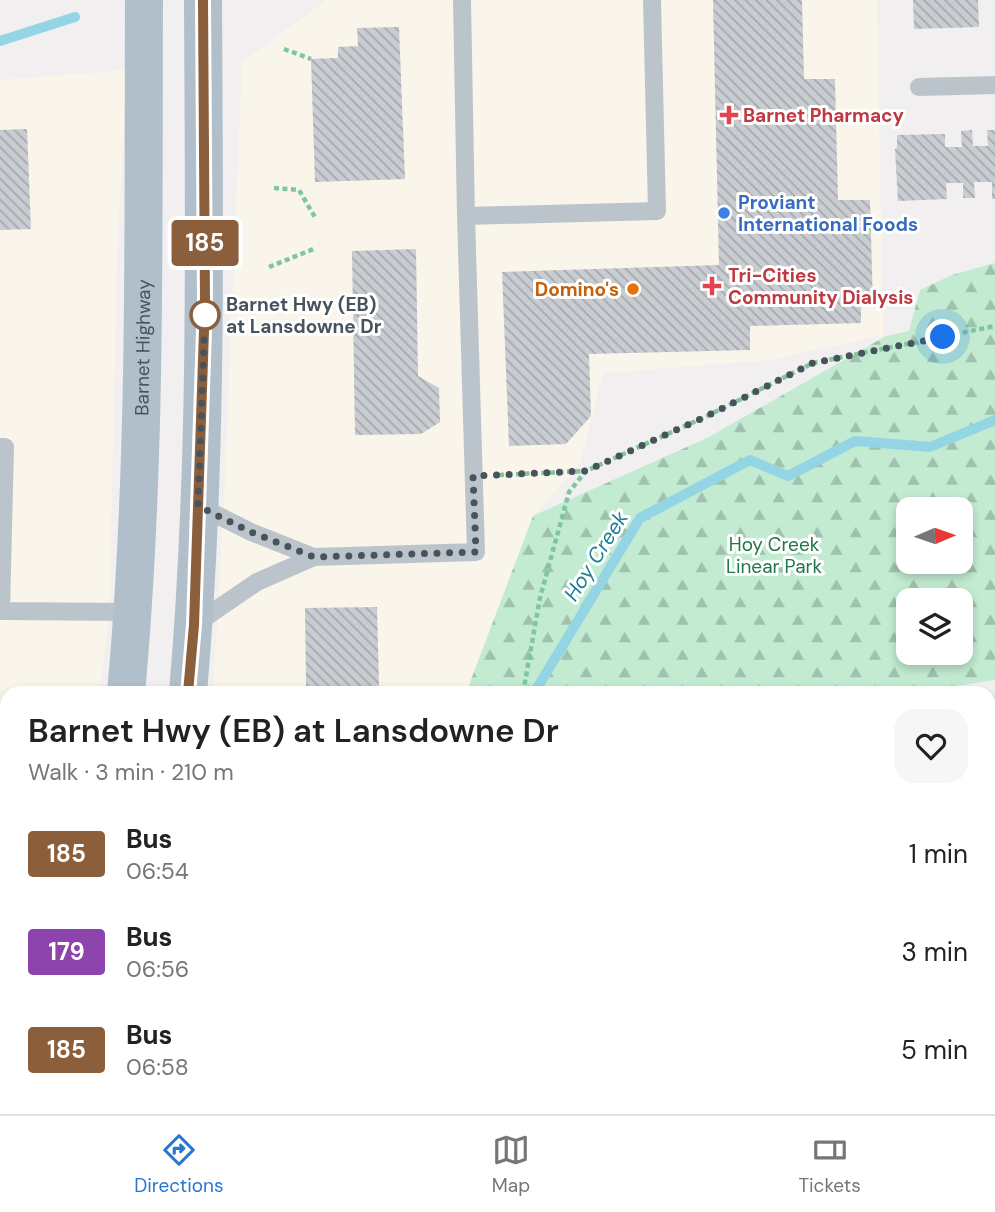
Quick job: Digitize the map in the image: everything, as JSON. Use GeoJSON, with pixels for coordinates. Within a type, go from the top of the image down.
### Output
{"type":"FeatureCollection","features":[{"type":"Feature","properties":{"kind":"main road","name":"Barnet Highway"},"geometry":{"type":"LineString","coordinates":[[127,686],[134,612],[141,419],[144,0]]}},
{"type":"Feature","properties":{"kind":"main road"},"geometry":{"type":"LineString","coordinates":[[189,686],[194,625],[205,301],[203,0]]}},
{"type":"Feature","properties":{"kind":"lane"},"geometry":{"type":"LineString","coordinates":[[194,625],[257,582],[314,557],[476,552],[462,0]]}},
{"type":"Feature","properties":{"kind":"lane"},"geometry":{"type":"LineString","coordinates":[[466,216],[657,211],[652,0]]}},
{"type":"Feature","properties":{"kind":"lane"},"geometry":{"type":"LineString","coordinates":[[919,87],[995,85]]}},
{"type":"Feature","properties":{"kind":"lane"},"geometry":{"type":"LineString","coordinates":[[0,447],[5,447],[1,611],[134,612]]}},
{"type":"Feature","properties":{"kind":"lane"},"geometry":{"type":"LineString","coordinates":[[198,506],[251,532],[314,557]]}},
{"type":"Feature","properties":{"kind":"path"},"geometry":{"type":"LineString","coordinates":[[284,49],[310,60]]}},
{"type":"Feature","properties":{"kind":"path"},"geometry":{"type":"LineString","coordinates":[[274,188],[299,190],[316,219]]}},
{"type":"Feature","properties":{"kind":"path"},"geometry":{"type":"LineString","coordinates":[[269,267],[316,248]]}},
{"type":"Feature","properties":{"kind":"path"},"geometry":{"type":"LineString","coordinates":[[473,476],[586,471],[707,416],[813,363],[995,326]]}},
{"type":"Feature","properties":{"kind":"path"},"geometry":{"type":"LineString","coordinates":[[524,686],[540,598],[569,492],[586,471]]}},
{"type":"Feature","properties":{"kind":"shaded area"},"geometry":{"type":"Polygon","coordinates":[[[327,0],[877,0],[883,335],[770,360],[603,373],[580,464],[533,516],[469,686],[213,686],[224,502],[242,62],[327,0]]]}},
{"type":"Feature","properties":{"kind":"shaded area"},"geometry":{"type":"Polygon","coordinates":[[[127,70],[117,256],[109,623],[100,686],[0,686],[0,80],[127,70]]]}},
{"type":"Feature","properties":{"kind":"green space","name":"Hoy Creek Linear Park"},"geometry":{"type":"Polygon","coordinates":[[[995,263],[995,680],[956,686],[469,686],[533,516],[709,437],[886,336],[909,331],[920,290],[952,275],[995,263]]]}},
{"type":"Feature","properties":{"kind":"building"},"geometry":{"type":"Polygon","coordinates":[[[713,0],[802,0],[804,79],[835,79],[838,200],[870,200],[873,305],[861,305],[861,323],[750,326],[750,350],[589,354],[591,416],[566,444],[509,446],[502,272],[719,265],[713,0]]]}},
{"type":"Feature","properties":{"kind":"building"},"geometry":{"type":"Polygon","coordinates":[[[913,0],[978,0],[979,27],[914,29],[913,0]]]}},
{"type":"Feature","properties":{"kind":"building"},"geometry":{"type":"Polygon","coordinates":[[[399,27],[405,179],[315,182],[311,59],[338,58],[338,47],[358,46],[357,28],[399,27]]]}},
{"type":"Feature","properties":{"kind":"building"},"geometry":{"type":"Polygon","coordinates":[[[27,129],[31,229],[0,230],[0,130],[27,129]]]}},
{"type":"Feature","properties":{"kind":"building"},"geometry":{"type":"Polygon","coordinates":[[[972,130],[973,146],[988,146],[987,130],[995,130],[995,199],[992,199],[992,182],[974,182],[975,198],[963,198],[963,183],[946,183],[947,199],[898,201],[895,149],[897,135],[945,134],[945,147],[962,147],[961,131],[972,130]]]}},
{"type":"Feature","properties":{"kind":"building"},"geometry":{"type":"Polygon","coordinates":[[[416,249],[418,376],[439,388],[440,422],[421,434],[355,435],[352,251],[416,249]]]}},
{"type":"Feature","properties":{"kind":"building"},"geometry":{"type":"Polygon","coordinates":[[[377,607],[379,686],[306,686],[305,608],[377,607]]]}},
{"type":"Feature","properties":{"kind":"waterway"},"geometry":{"type":"LineString","coordinates":[[0,41],[75,17]]}},
{"type":"Feature","properties":{"kind":"waterway","name":"Hoy Creek"},"geometry":{"type":"LineString","coordinates":[[538,686],[640,518],[750,460],[788,476],[855,441],[930,447],[995,420]]}},
{"type":"Feature","properties":{"kind":"bus line","name":"185"},"geometry":{"type":"LineString","coordinates":[[189,686],[194,625],[205,301],[203,0]]}},
{"type":"Feature","properties":{"kind":"place","name":"Barnet Pharmacy"},"geometry":{"type":"Point","coordinates":[729,115]}},
{"type":"Feature","properties":{"kind":"place","name":"Proviant International Foods"},"geometry":{"type":"Point","coordinates":[724,213]}},
{"type":"Feature","properties":{"kind":"place","name":"Tri-Cities Community Dialysis"},"geometry":{"type":"Point","coordinates":[712,286]}},
{"type":"Feature","properties":{"kind":"place","name":"Domino's"},"geometry":{"type":"Point","coordinates":[633,289]}},
{"type":"Feature","properties":{"kind":"place","name":"Barnet Hwy (EB) at Lansdowne Dr"},"geometry":{"type":"Point","coordinates":[205,315]}},
{"type":"Feature","properties":{"kind":"route"},"geometry":{"type":"LineString","coordinates":[[205,315],[198,506],[251,532],[314,557],[476,552],[473,476],[586,471],[707,416],[813,363],[943,337]]}}]}
